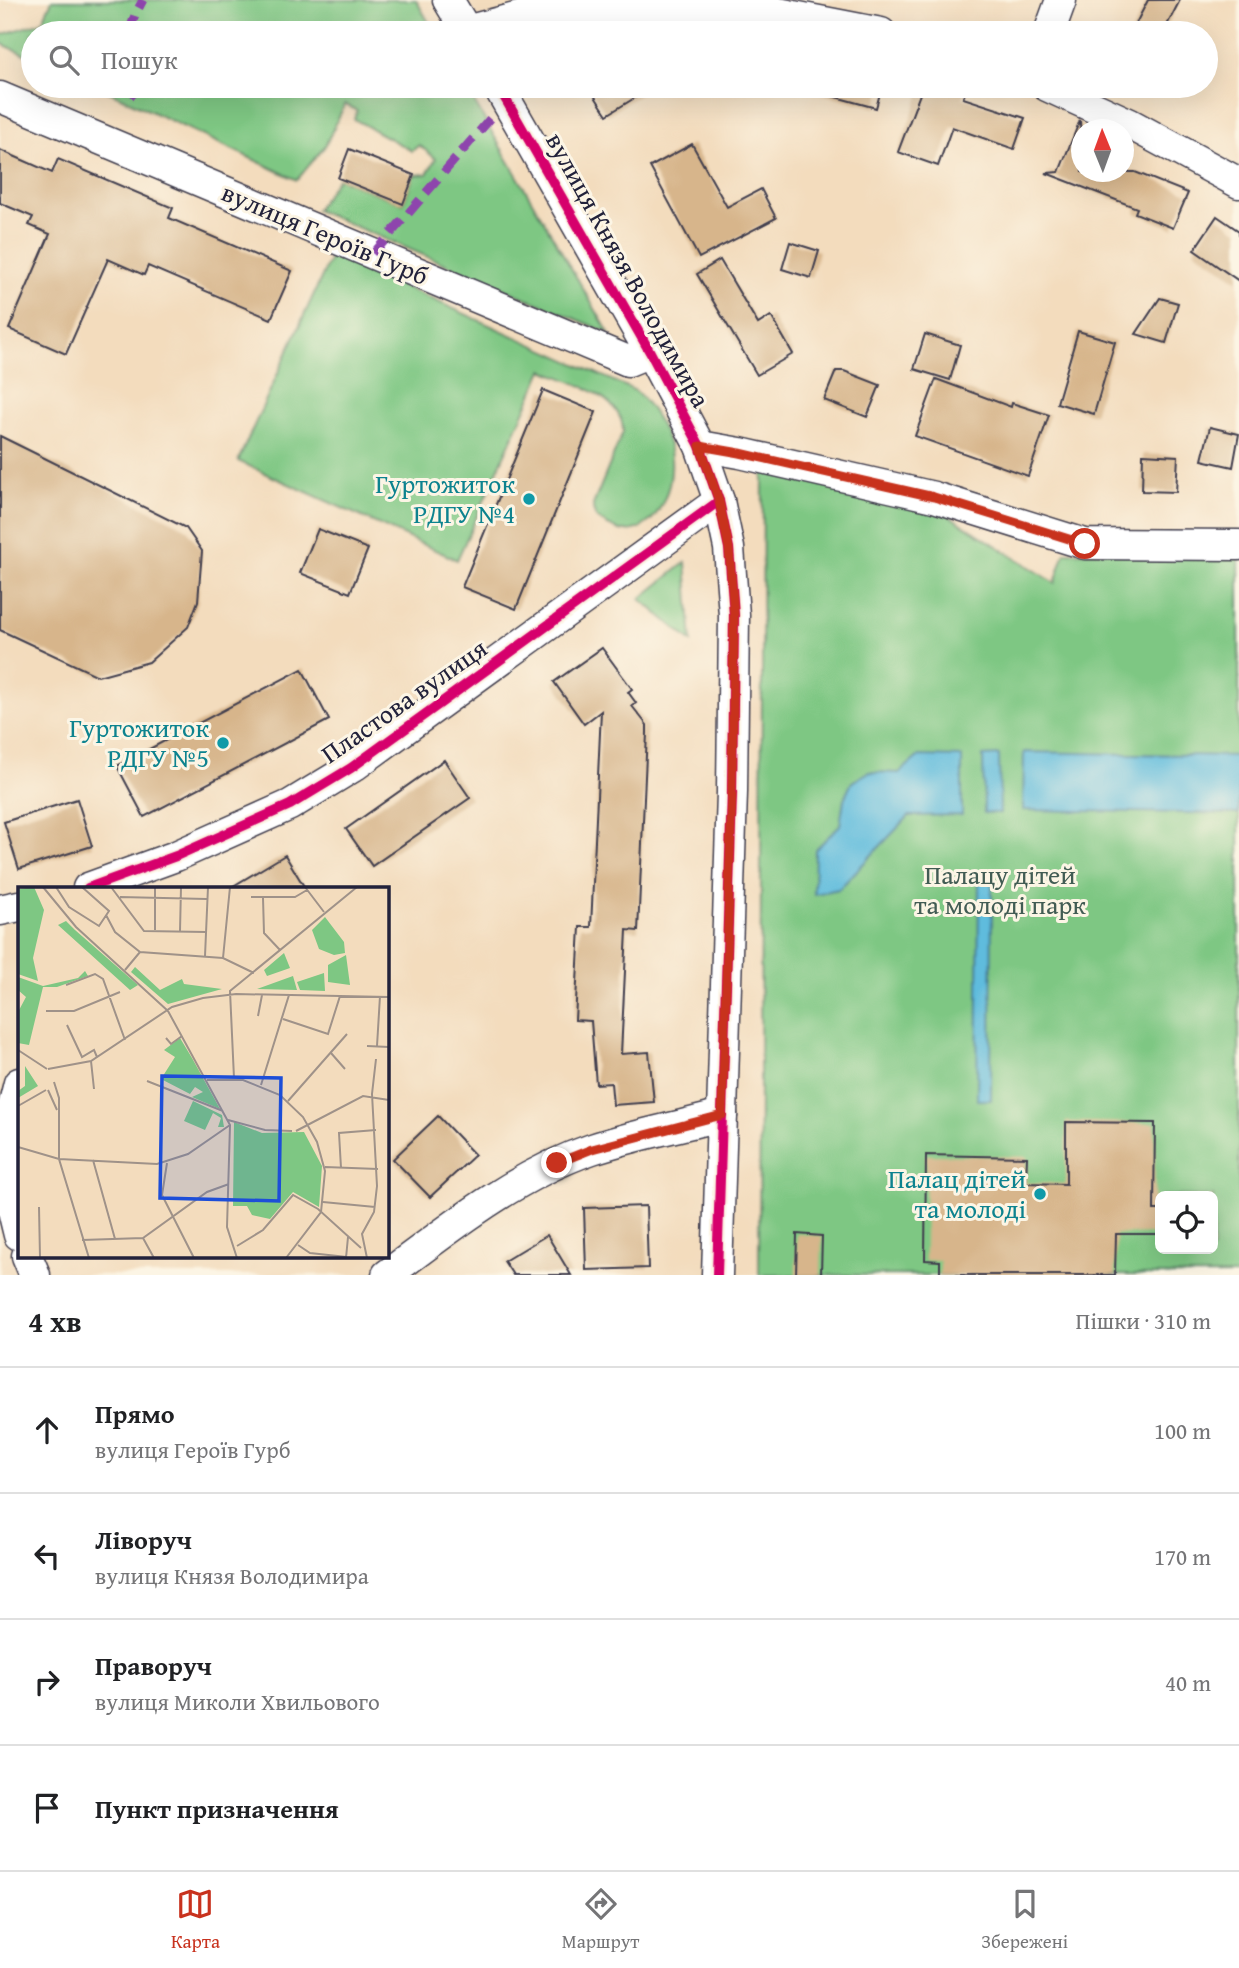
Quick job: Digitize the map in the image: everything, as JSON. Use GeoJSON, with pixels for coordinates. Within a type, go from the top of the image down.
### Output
{"type":"FeatureCollection","features":[{"type":"Feature","properties":{"kind":"street"},"geometry":{"type":"LineString","coordinates":[[448,0],[460,21]]}},
{"type":"Feature","properties":{"kind":"street"},"geometry":{"type":"LineString","coordinates":[[1053,21],[1061,0]]}},
{"type":"Feature","properties":{"kind":"street"},"geometry":{"type":"LineString","coordinates":[[506,21],[538,12],[751,4],[827,21]]}},
{"type":"Feature","properties":{"kind":"street","name":"вулиця Героїв Гурб"},"geometry":{"type":"LineString","coordinates":[[0,97],[628,361],[650,352]]}},
{"type":"Feature","properties":{"kind":"street","name":"вулиця Князя Володимира"},"geometry":{"type":"LineString","coordinates":[[505,98],[650,352],[700,446],[719,501],[729,548],[734,615],[732,792],[717,1275]]}},
{"type":"Feature","properties":{"kind":"street"},"geometry":{"type":"LineString","coordinates":[[1073,98],[1130,124],[1239,183]]}},
{"type":"Feature","properties":{"kind":"street"},"geometry":{"type":"LineString","coordinates":[[700,446],[934,497],[1085,544],[1239,545]]}},
{"type":"Feature","properties":{"kind":"street","name":"Пластова вулиця"},"geometry":{"type":"LineString","coordinates":[[91,887],[176,856],[290,806],[351,768],[719,501]]}},
{"type":"Feature","properties":{"kind":"street"},"geometry":{"type":"LineString","coordinates":[[0,910],[18,906]]}},
{"type":"Feature","properties":{"kind":"street"},"geometry":{"type":"LineString","coordinates":[[18,1087],[10,1115],[7,1143],[12,1210],[18,1231]]}},
{"type":"Feature","properties":{"kind":"street"},"geometry":{"type":"LineString","coordinates":[[387,1275],[489,1200],[557,1163],[592,1149],[722,1115]]}},
{"type":"Feature","properties":{"kind":"street"},"geometry":{"type":"LineString","coordinates":[[28,1258],[35,1275]]}},
{"type":"Feature","properties":{"kind":"green space"},"geometry":{"type":"Polygon","coordinates":[[[52,0],[416,0],[428,21],[42,21],[52,0]]]}},
{"type":"Feature","properties":{"kind":"green space"},"geometry":{"type":"Polygon","coordinates":[[[21,28],[21,53],[0,43],[0,35],[21,28]]]}},
{"type":"Feature","properties":{"kind":"green space"},"geometry":{"type":"Polygon","coordinates":[[[123,98],[472,98],[609,333],[316,210],[338,178],[403,204],[414,175],[427,174],[436,159],[419,145],[412,151],[354,119],[357,111],[345,104],[325,146],[297,180],[123,98]]]}},
{"type":"Feature","properties":{"kind":"green space"},"geometry":{"type":"Polygon","coordinates":[[[332,254],[636,391],[659,422],[670,449],[670,480],[657,513],[649,522],[628,531],[615,528],[597,518],[593,505],[623,432],[621,419],[615,409],[594,392],[543,370],[457,560],[238,461],[332,254]]]}},
{"type":"Feature","properties":{"kind":"green space","name":"Палацу дітей та молоді парк"},"geometry":{"type":"Polygon","coordinates":[[[763,469],[937,508],[1055,583],[1065,552],[1239,551],[1239,1275],[759,1275],[763,469]]]}},
{"type":"Feature","properties":{"kind":"green space"},"geometry":{"type":"Polygon","coordinates":[[[686,562],[692,642],[640,599],[686,562]]]}},
{"type":"Feature","properties":{"kind":"water"},"geometry":{"type":"Polygon","coordinates":[[[1024,752],[1239,756],[1239,814],[1023,810],[1024,752]]]}},
{"type":"Feature","properties":{"kind":"water"},"geometry":{"type":"Polygon","coordinates":[[[999,755],[1000,813],[984,813],[983,756],[999,755]]]}},
{"type":"Feature","properties":{"kind":"water"},"geometry":{"type":"Polygon","coordinates":[[[919,756],[962,757],[962,815],[909,816],[839,889],[814,894],[815,850],[840,825],[844,799],[852,782],[869,772],[899,773],[919,756]]]}},
{"type":"Feature","properties":{"kind":"water"},"geometry":{"type":"Polygon","coordinates":[[[979,881],[992,881],[991,1100],[977,1100],[979,881]]]}},
{"type":"Feature","properties":{"kind":"building"},"geometry":{"type":"Polygon","coordinates":[[[1148,0],[1180,0],[1169,21],[1137,21],[1148,0]]]}},
{"type":"Feature","properties":{"kind":"building"},"geometry":{"type":"Polygon","coordinates":[[[596,98],[635,98],[607,115],[596,98]]]}},
{"type":"Feature","properties":{"kind":"building"},"geometry":{"type":"Polygon","coordinates":[[[839,98],[879,98],[876,108],[839,98]]]}},
{"type":"Feature","properties":{"kind":"building"},"geometry":{"type":"Polygon","coordinates":[[[918,98],[963,98],[1025,118],[1014,149],[952,127],[938,166],[898,152],[918,98]]]}},
{"type":"Feature","properties":{"kind":"building"},"geometry":{"type":"Polygon","coordinates":[[[1071,142],[1071,182],[1134,182],[1135,172],[1188,193],[1173,228],[1135,213],[1137,208],[1046,173],[1059,172],[1071,142]]]}},
{"type":"Feature","properties":{"kind":"building"},"geometry":{"type":"Polygon","coordinates":[[[692,144],[727,207],[761,189],[776,218],[699,258],[650,167],[692,144]]]}},
{"type":"Feature","properties":{"kind":"building"},"geometry":{"type":"Polygon","coordinates":[[[349,149],[414,175],[403,204],[338,178],[349,149]]]}},
{"type":"Feature","properties":{"kind":"building"},"geometry":{"type":"Polygon","coordinates":[[[0,150],[52,173],[58,159],[173,208],[169,218],[292,271],[271,319],[148,266],[144,275],[108,259],[66,354],[9,329],[50,234],[29,225],[33,217],[0,203],[0,150]]]}},
{"type":"Feature","properties":{"kind":"building"},"geometry":{"type":"Polygon","coordinates":[[[1217,216],[1239,231],[1239,281],[1194,250],[1217,216]]]}},
{"type":"Feature","properties":{"kind":"building"},"geometry":{"type":"Polygon","coordinates":[[[790,242],[819,251],[811,278],[782,269],[790,242]]]}},
{"type":"Feature","properties":{"kind":"building"},"geometry":{"type":"Polygon","coordinates":[[[720,260],[758,324],[771,316],[793,354],[757,375],[697,274],[720,260]]]}},
{"type":"Feature","properties":{"kind":"building"},"geometry":{"type":"Polygon","coordinates":[[[1160,298],[1178,303],[1166,343],[1136,334],[1160,298]]]}},
{"type":"Feature","properties":{"kind":"building"},"geometry":{"type":"Polygon","coordinates":[[[1078,331],[1115,342],[1094,414],[1057,403],[1078,331]]]}},
{"type":"Feature","properties":{"kind":"building"},"geometry":{"type":"Polygon","coordinates":[[[925,334],[960,345],[950,380],[914,369],[925,334]]]}},
{"type":"Feature","properties":{"kind":"building"},"geometry":{"type":"Polygon","coordinates":[[[836,371],[844,371],[880,385],[867,417],[824,400],[836,371]]]}},
{"type":"Feature","properties":{"kind":"building"},"geometry":{"type":"Polygon","coordinates":[[[936,379],[1011,407],[1012,403],[1049,415],[1028,476],[915,436],[936,379]]]}},
{"type":"Feature","properties":{"kind":"building","name":"Гуртожиток РДГУ №4"},"geometry":{"type":"Polygon","coordinates":[[[543,390],[596,412],[516,609],[462,587],[543,390]]]}},
{"type":"Feature","properties":{"kind":"building"},"geometry":{"type":"Polygon","coordinates":[[[1210,427],[1239,434],[1233,467],[1202,460],[1210,427]]]}},
{"type":"Feature","properties":{"kind":"building"},"geometry":{"type":"Polygon","coordinates":[[[0,436],[186,528],[202,551],[198,601],[188,627],[149,662],[98,676],[0,630],[0,436]]]}},
{"type":"Feature","properties":{"kind":"building"},"geometry":{"type":"Polygon","coordinates":[[[1143,454],[1178,456],[1176,492],[1142,491],[1143,454]]]}},
{"type":"Feature","properties":{"kind":"building"},"geometry":{"type":"Polygon","coordinates":[[[318,529],[368,549],[350,593],[300,573],[318,529]]]}},
{"type":"Feature","properties":{"kind":"building"},"geometry":{"type":"Polygon","coordinates":[[[602,648],[632,689],[628,692],[636,703],[632,706],[647,725],[638,931],[627,930],[621,1054],[649,1052],[654,1102],[613,1105],[611,1083],[596,1084],[591,1021],[575,1020],[580,927],[591,927],[601,711],[584,724],[554,682],[602,648]]]}},
{"type":"Feature","properties":{"kind":"building","name":"Гуртожиток РДГУ №5"},"geometry":{"type":"Polygon","coordinates":[[[302,669],[329,720],[144,817],[117,766],[302,669]]]}},
{"type":"Feature","properties":{"kind":"building"},"geometry":{"type":"Polygon","coordinates":[[[444,760],[470,798],[372,866],[346,829],[444,760]]]}},
{"type":"Feature","properties":{"kind":"building"},"geometry":{"type":"Polygon","coordinates":[[[77,799],[92,846],[19,869],[4,822],[77,799]]]}},
{"type":"Feature","properties":{"kind":"building"},"geometry":{"type":"Polygon","coordinates":[[[285,855],[304,887],[232,887],[285,855]]]}},
{"type":"Feature","properties":{"kind":"building"},"geometry":{"type":"Polygon","coordinates":[[[438,1116],[475,1155],[430,1197],[393,1159],[438,1116]]]}},
{"type":"Feature","properties":{"kind":"building","name":"Палац дітей та молоді"},"geometry":{"type":"Polygon","coordinates":[[[1066,1122],[1155,1123],[1155,1234],[1116,1234],[1115,1275],[940,1275],[940,1261],[925,1260],[926,1155],[1027,1157],[1026,1183],[1066,1184],[1066,1122]]]}},
{"type":"Feature","properties":{"kind":"building"},"geometry":{"type":"Polygon","coordinates":[[[646,1206],[648,1268],[586,1270],[584,1208],[646,1206]]]}},
{"type":"Feature","properties":{"kind":"building"},"geometry":{"type":"Polygon","coordinates":[[[797,1234],[822,1236],[821,1275],[796,1275],[797,1234]]]}},
{"type":"Feature","properties":{"kind":"building"},"geometry":{"type":"Polygon","coordinates":[[[547,1235],[571,1275],[513,1275],[504,1261],[547,1235]]]}},
{"type":"Feature","properties":{"kind":"marked path"},"geometry":{"type":"LineString","coordinates":[[133,21],[143,0]]}},
{"type":"Feature","properties":{"kind":"marked path"},"geometry":{"type":"LineString","coordinates":[[373,254],[490,119]]}},
{"type":"Feature","properties":{"kind":"cycle path"},"geometry":{"type":"LineString","coordinates":[[505,98],[650,352],[700,446],[719,501],[729,548],[734,615],[732,792],[717,1275]]}},
{"type":"Feature","properties":{"kind":"cycle path"},"geometry":{"type":"LineString","coordinates":[[91,887],[176,856],[290,805],[351,768],[719,501]]}},
{"type":"Feature","properties":{"kind":"place","name":"Гуртожиток РДГУ №4"},"geometry":{"type":"Point","coordinates":[529,499]}},
{"type":"Feature","properties":{"kind":"place","name":"Гуртожиток РДГУ №5"},"geometry":{"type":"Point","coordinates":[223,743]}},
{"type":"Feature","properties":{"kind":"place","name":"Палац дітей та молоді"},"geometry":{"type":"Point","coordinates":[1040,1194]}},
{"type":"Feature","properties":{"kind":"route"},"geometry":{"type":"LineString","coordinates":[[557,1163],[592,1149],[722,1115],[732,792],[734,615],[729,548],[719,501],[700,446],[934,497],[1085,544]]}}]}
